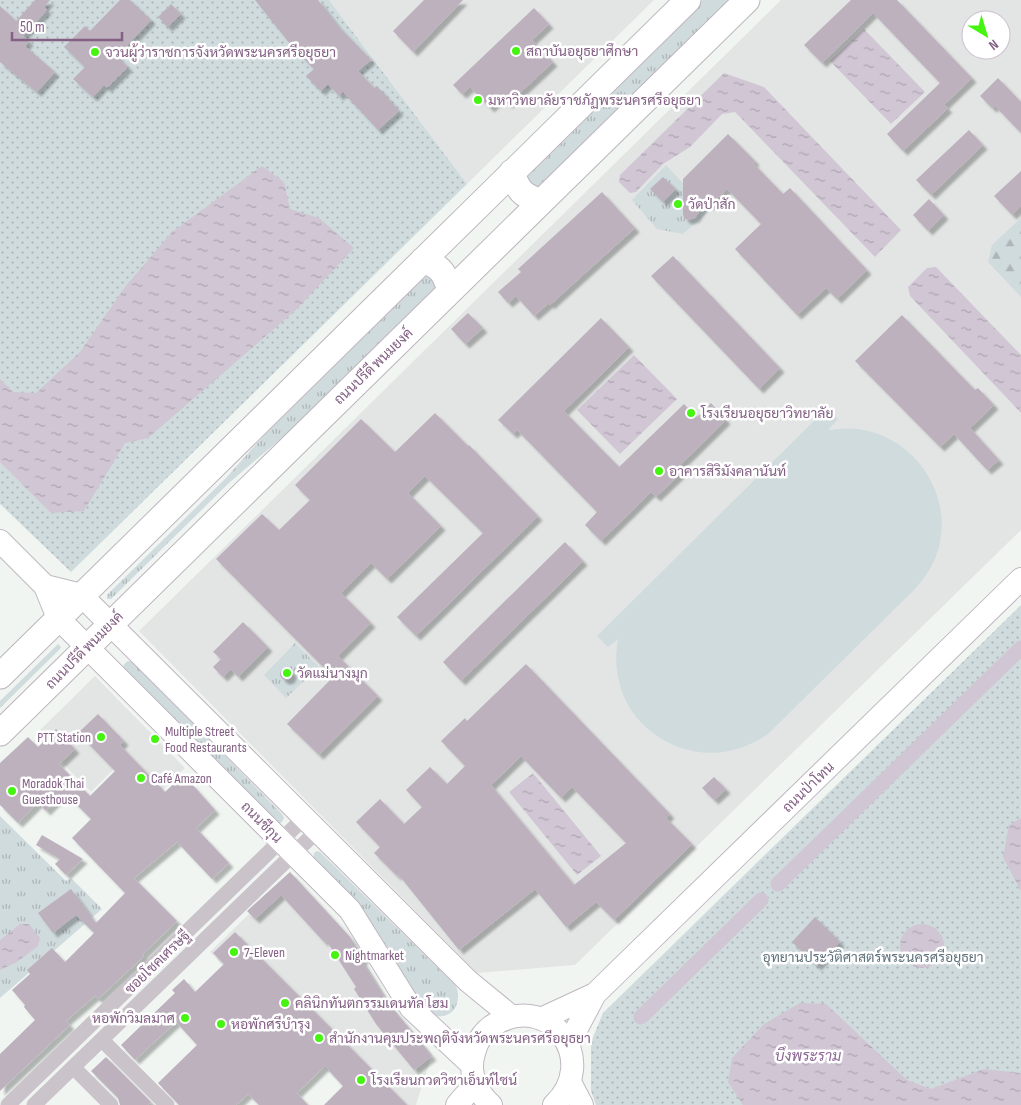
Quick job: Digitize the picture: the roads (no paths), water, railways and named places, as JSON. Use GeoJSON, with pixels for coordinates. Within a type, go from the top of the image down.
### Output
{"type":"FeatureCollection","features":[{"type":"Feature","properties":{"kind":"main road"},"geometry":{"type":"LineString","coordinates":[[0,676],[688,0]]}},
{"type":"Feature","properties":{"kind":"main road","name":"ถนนปรีดี พนมยงค์"},"geometry":{"type":"LineString","coordinates":[[0,733],[747,0]]}},
{"type":"Feature","properties":{"kind":"main road"},"geometry":{"type":"LineString","coordinates":[[512,172],[516,186],[526,196],[541,202]]}},
{"type":"Feature","properties":{"kind":"main road"},"geometry":{"type":"LineString","coordinates":[[422,260],[436,265],[445,275],[450,290]]}},
{"type":"Feature","properties":{"kind":"main road","name":"ถนนชีกุน"},"geometry":{"type":"LineString","coordinates":[[0,541],[45,586],[58,618],[350,910],[411,1008],[474,1075],[484,1099],[490,1105]]}},
{"type":"Feature","properties":{"kind":"main road","name":"ถนนป่าโทน"},"geometry":{"type":"LineString","coordinates":[[568,1044],[595,994],[1021,579]]}},
{"type":"Feature","properties":{"kind":"main road"},"geometry":{"type":"LineString","coordinates":[[45,586],[81,595],[468,981],[512,1017]]}},
{"type":"Feature","properties":{"kind":"main road","name":"ถนนป่าโทน"},"geometry":{"type":"LineString","coordinates":[[541,1019],[595,994]]}},
{"type":"Feature","properties":{"kind":"main road"},"geometry":{"type":"LineString","coordinates":[[457,1105],[474,1075],[476,1046],[487,1030],[494,1024],[512,1017],[527,1016],[541,1019],[560,1032],[568,1044],[572,1059],[570,1082],[563,1095],[554,1105]]}},
{"type":"Feature","properties":{"kind":"main road"},"geometry":{"type":"LineString","coordinates":[[570,1082],[582,1105]]}},
{"type":"Feature","properties":{"kind":"street","name":"ซอยโชคเศรษฐี"},"geometry":{"type":"LineString","coordinates":[[34,1105],[102,1040],[311,824]]}},
{"type":"Feature","properties":{"kind":"street","name":"ซอยโชคเศรษฐี"},"geometry":{"type":"LineString","coordinates":[[8,1105],[288,847]]}},
{"type":"Feature","properties":{"kind":"street"},"geometry":{"type":"LineString","coordinates":[[102,1040],[167,1105]]}},
{"type":"Feature","properties":{"kind":"street"},"geometry":{"type":"LineString","coordinates":[[73,1067],[111,1105]]}},
{"type":"Feature","properties":{"kind":"water"},"geometry":{"type":"Polygon","coordinates":[[[864,29],[925,92],[891,124],[830,61],[864,29]]]}},
{"type":"Feature","properties":{"kind":"water"},"geometry":{"type":"Polygon","coordinates":[[[724,73],[764,87],[901,230],[875,257],[735,112],[722,114],[690,147],[663,164],[636,192],[630,193],[619,182],[620,175],[724,73]]]}},
{"type":"Feature","properties":{"kind":"water"},"geometry":{"type":"Polygon","coordinates":[[[262,166],[284,182],[290,209],[319,218],[354,248],[296,310],[148,438],[125,443],[84,511],[51,513],[0,462],[0,379],[13,392],[36,393],[80,352],[125,287],[172,232],[262,166]]]}},
{"type":"Feature","properties":{"kind":"water"},"geometry":{"type":"Polygon","coordinates":[[[936,267],[1021,355],[1021,413],[910,296],[908,287],[927,268],[936,267]]]}},
{"type":"Feature","properties":{"kind":"water"},"geometry":{"type":"Polygon","coordinates":[[[634,355],[677,399],[620,454],[577,410],[634,355]]]}},
{"type":"Feature","properties":{"kind":"water"},"geometry":{"type":"Polygon","coordinates":[[[533,773],[601,856],[577,875],[509,792],[533,773]]]}},
{"type":"Feature","properties":{"kind":"water"},"geometry":{"type":"Polygon","coordinates":[[[1021,818],[1021,891],[1003,857],[1009,825],[1021,818]]]}},
{"type":"Feature","properties":{"kind":"water"},"geometry":{"type":"Polygon","coordinates":[[[20,924],[29,924],[40,938],[38,946],[17,962],[0,970],[0,940],[20,924]]]}},
{"type":"Feature","properties":{"kind":"water"},"geometry":{"type":"Polygon","coordinates":[[[922,924],[934,928],[940,934],[944,946],[940,958],[934,964],[922,968],[910,964],[904,958],[900,946],[904,934],[910,928],[922,924]]]}},
{"type":"Feature","properties":{"kind":"water","name":"บึงพระราม"},"geometry":{"type":"Polygon","coordinates":[[[800,1003],[826,1004],[907,1080],[931,1089],[984,1069],[1021,1073],[1021,1105],[743,1105],[728,1082],[732,1058],[764,1024],[800,1003]]]}},
{"type":"Feature","properties":{"kind":"waterway"},"geometry":{"type":"LineString","coordinates":[[778,884],[1021,648]]}},
{"type":"Feature","properties":{"kind":"waterway"},"geometry":{"type":"LineString","coordinates":[[641,1017],[761,900]]}},
{"type":"Feature","properties":{"kind":"place","name":"สถาบันอยุธยาศึกษา"},"geometry":{"type":"Point","coordinates":[516,51]}},
{"type":"Feature","properties":{"kind":"place","name":"จวนผู้ว่าราชการจังหวัดพระนครศรีอยุธยา"},"geometry":{"type":"Point","coordinates":[95,52]}},
{"type":"Feature","properties":{"kind":"place","name":"มหาวิทยาลัยราชภัฏพระนครศรีอยุธยา"},"geometry":{"type":"Point","coordinates":[478,100]}},
{"type":"Feature","properties":{"kind":"place","name":"วัดป่าสัก"},"geometry":{"type":"Point","coordinates":[678,204]}},
{"type":"Feature","properties":{"kind":"place","name":"โรงเรียนอยุธยาวิทยาลัย"},"geometry":{"type":"Point","coordinates":[691,413]}},
{"type":"Feature","properties":{"kind":"place","name":"อาคารสิริมังคลานันท์"},"geometry":{"type":"Point","coordinates":[659,471]}},
{"type":"Feature","properties":{"kind":"place","name":"วัดแม่นางมุก"},"geometry":{"type":"Point","coordinates":[287,673]}},
{"type":"Feature","properties":{"kind":"place","name":"PTT Station"},"geometry":{"type":"Point","coordinates":[101,737]}},
{"type":"Feature","properties":{"kind":"place","name":"Multiple Street Food Restaurants"},"geometry":{"type":"Point","coordinates":[155,739]}},
{"type":"Feature","properties":{"kind":"place","name":"Café Amazon"},"geometry":{"type":"Point","coordinates":[141,778]}},
{"type":"Feature","properties":{"kind":"place","name":"Moradok Thai Guesthouse"},"geometry":{"type":"Point","coordinates":[12,791]}},
{"type":"Feature","properties":{"kind":"place","name":"7-Eleven"},"geometry":{"type":"Point","coordinates":[234,952]}},
{"type":"Feature","properties":{"kind":"place","name":"Nightmarket"},"geometry":{"type":"Point","coordinates":[335,955]}},
{"type":"Feature","properties":{"kind":"place","name":"คลินิกทันตกรรมเดนทัล โฮม"},"geometry":{"type":"Point","coordinates":[285,1003]}},
{"type":"Feature","properties":{"kind":"place","name":"หอพักวิมลมาศ"},"geometry":{"type":"Point","coordinates":[185,1018]}},
{"type":"Feature","properties":{"kind":"place","name":"หอพักศรีบำรุง"},"geometry":{"type":"Point","coordinates":[221,1024]}},
{"type":"Feature","properties":{"kind":"place","name":"สำนักงานคุมประพฤติจังหวัดพระนครศรีอยุธยา"},"geometry":{"type":"Point","coordinates":[319,1038]}},
{"type":"Feature","properties":{"kind":"place","name":"โรงเรียนกวดวิชาเอ็นท์ไซน์"},"geometry":{"type":"Point","coordinates":[361,1080]}},
{"type":"Feature","properties":{"kind":"park label","name":"อุทยานประวัติศาสตร์พระนครศรีอยุธยา"},"geometry":{"type":"Point","coordinates":[873,957]}}]}
